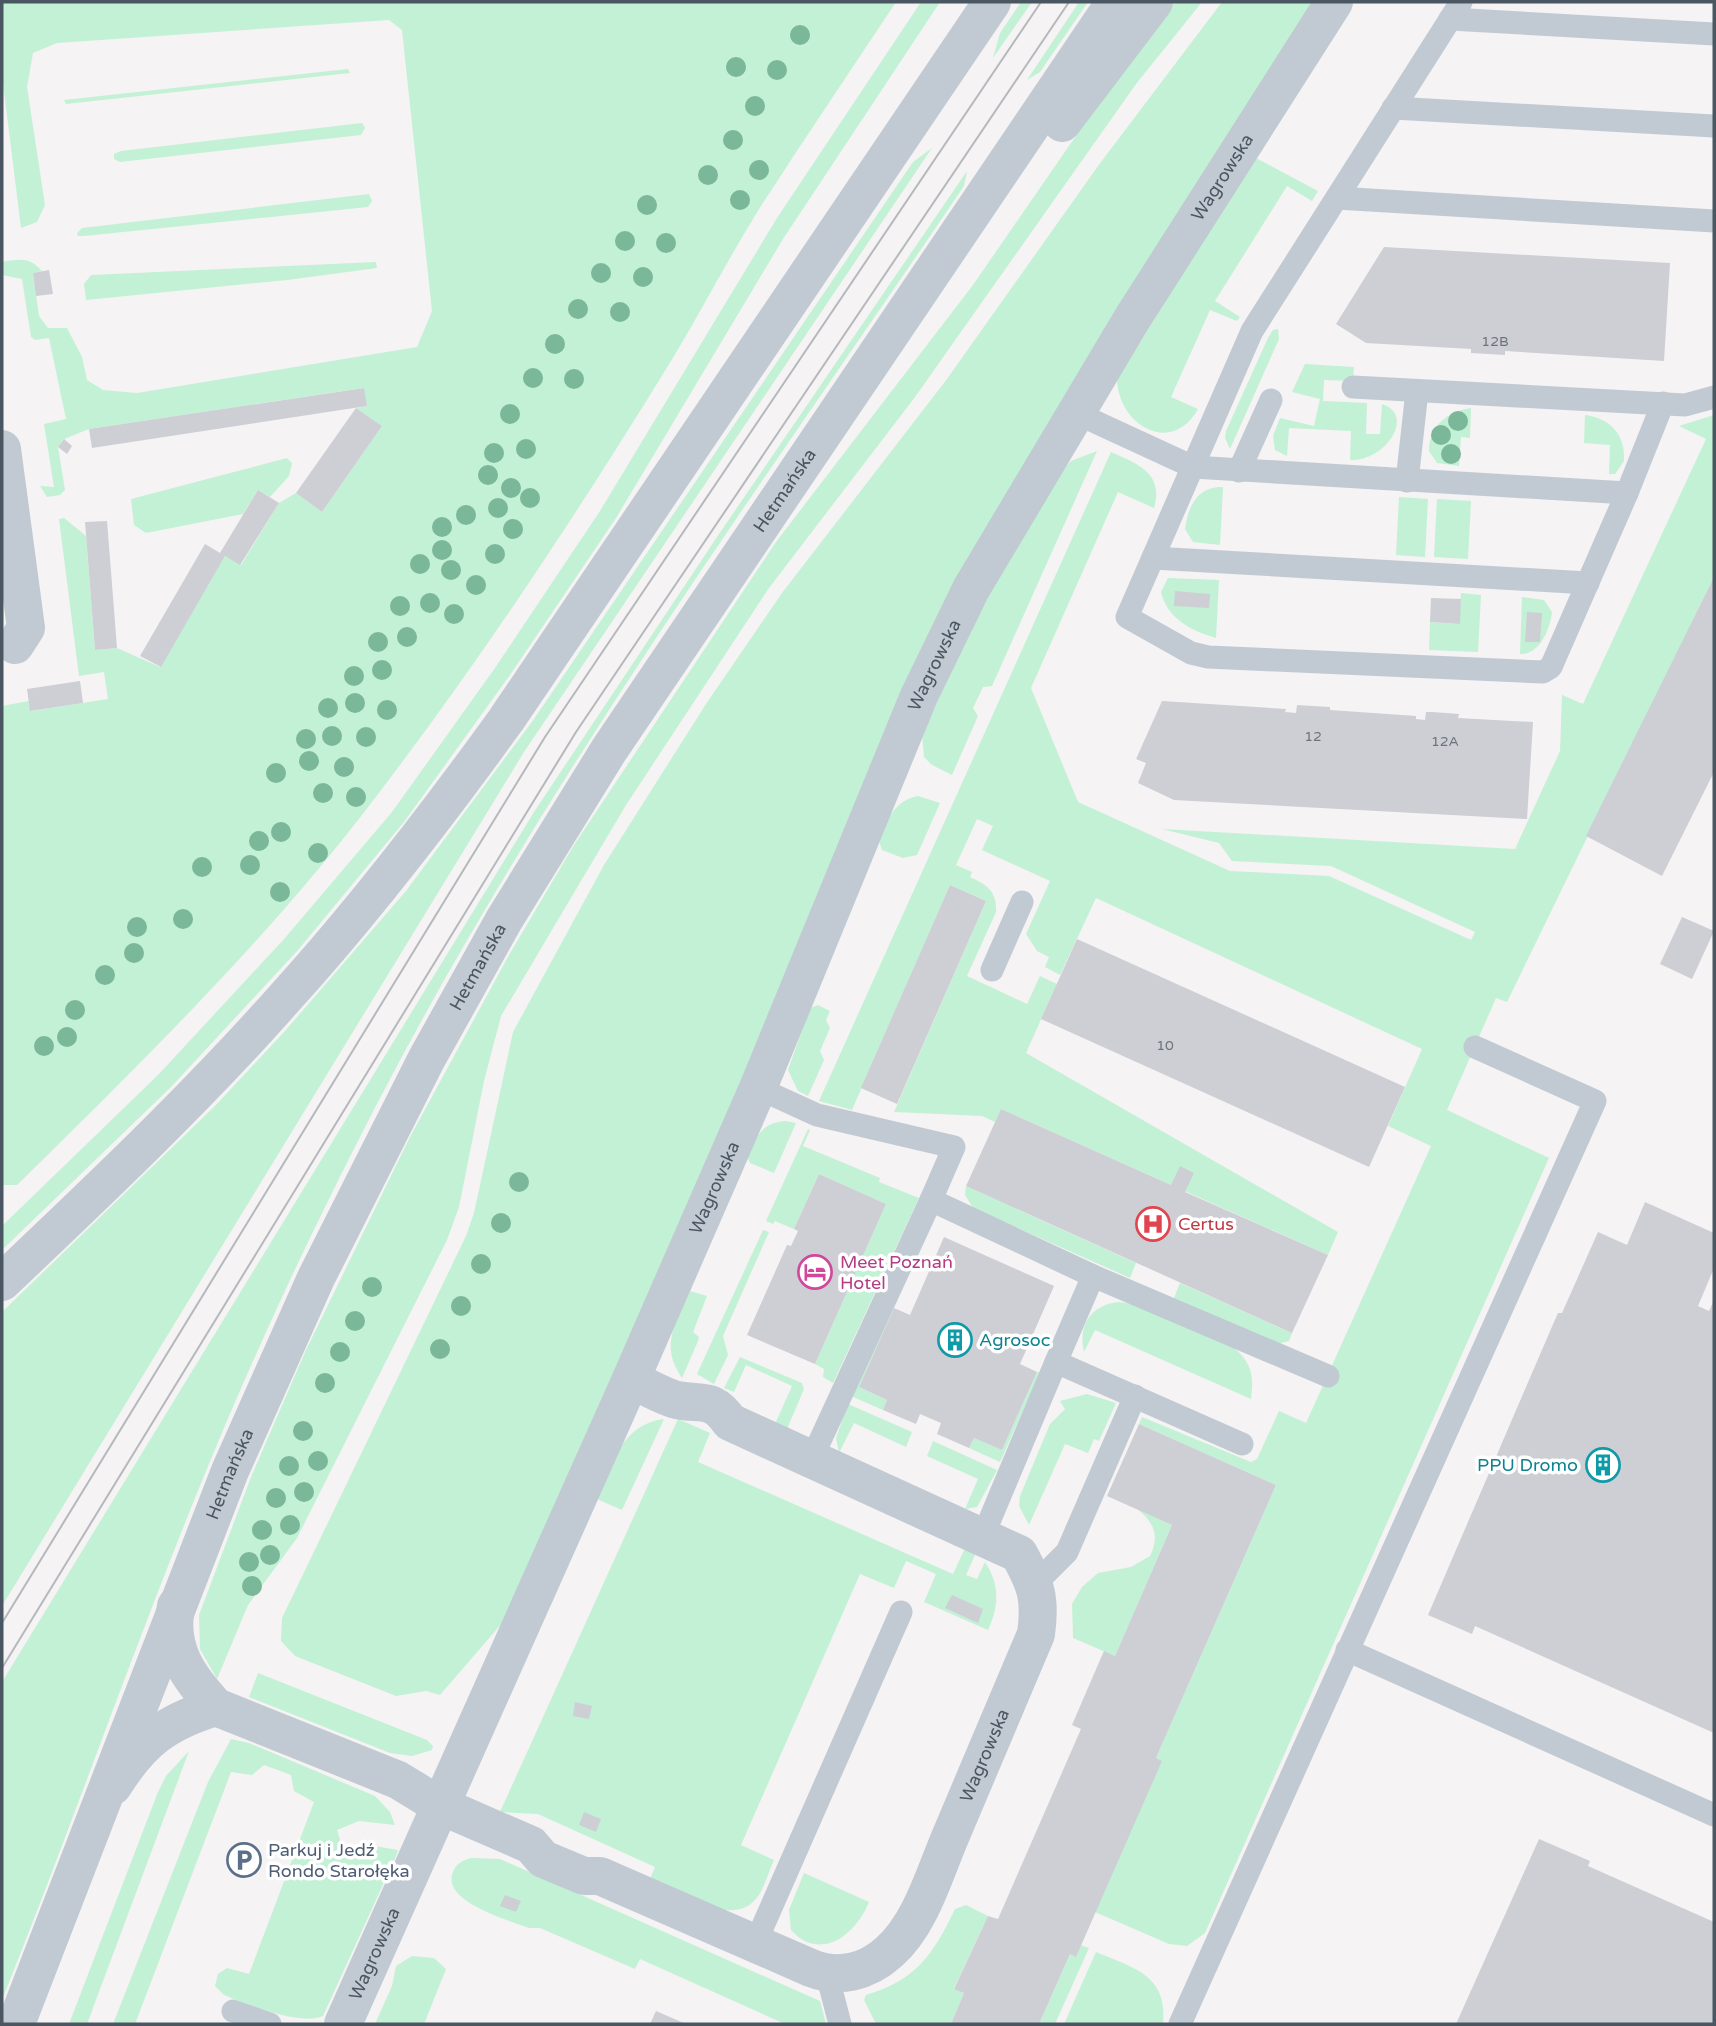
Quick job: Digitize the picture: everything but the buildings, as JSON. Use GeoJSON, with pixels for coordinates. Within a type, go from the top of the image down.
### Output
{"type":"FeatureCollection","features":[{"type":"Feature","properties":{"kind":"street"},"geometry":{"type":"LineString","coordinates":[[677,470],[963,2]]}},
{"type":"Feature","properties":{"kind":"street"},"geometry":{"type":"LineString","coordinates":[[2,1282],[233,1054],[376,892],[506,720],[992,2]]}},
{"type":"Feature","properties":{"kind":"street","name":"Hetmańska"},"geometry":{"type":"LineString","coordinates":[[18,2019],[176,1604],[288,1338],[426,1060],[535,869],[609,750],[1115,2]]}},
{"type":"Feature","properties":{"kind":"street"},"geometry":{"type":"LineString","coordinates":[[762,521],[1154,2]]}},
{"type":"Feature","properties":{"kind":"street","name":"Wagrowska"},"geometry":{"type":"LineString","coordinates":[[343,2024],[631,1379],[758,1088],[919,696],[971,589],[1132,318],[1334,2]]}},
{"type":"Feature","properties":{"kind":"street"},"geometry":{"type":"LineString","coordinates":[[2,449],[26,628],[15,645]]}},
{"type":"Feature","properties":{"kind":"street","name":"Wagrowska"},"geometry":{"type":"LineString","coordinates":[[631,1379],[677,1400],[701,1400],[721,1409],[730,1422],[1019,1554],[1035,1584],[1040,1608],[1036,1634],[911,1925],[889,1952],[866,1966],[847,1975],[827,1974]]}},
{"type":"Feature","properties":{"kind":"street"},"geometry":{"type":"LineString","coordinates":[[176,1604],[173,1632],[180,1659],[197,1687],[216,1707],[398,1780],[439,1805],[531,1846],[544,1859],[584,1876],[600,1876],[827,1974]]}},
{"type":"Feature","properties":{"kind":"street"},"geometry":{"type":"LineString","coordinates":[[96,1814],[123,1770],[150,1739],[181,1718],[216,1707]]}},
{"type":"Feature","properties":{"kind":"lane"},"geometry":{"type":"LineString","coordinates":[[1662,403],[1628,493],[1551,667],[1543,672],[1208,657],[1191,653],[1128,617],[1252,331],[1455,10],[1714,34]]}},
{"type":"Feature","properties":{"kind":"lane"},"geometry":{"type":"LineString","coordinates":[[1393,108],[1714,126]]}},
{"type":"Feature","properties":{"kind":"lane"},"geometry":{"type":"LineString","coordinates":[[1336,198],[1714,221]]}},
{"type":"Feature","properties":{"kind":"lane"},"geometry":{"type":"LineString","coordinates":[[1353,387],[1685,405],[1714,397]]}},
{"type":"Feature","properties":{"kind":"lane"},"geometry":{"type":"LineString","coordinates":[[1407,481],[1418,391]]}},
{"type":"Feature","properties":{"kind":"lane"},"geometry":{"type":"LineString","coordinates":[[1239,471],[1271,400]]}},
{"type":"Feature","properties":{"kind":"lane"},"geometry":{"type":"LineString","coordinates":[[1076,413],[1193,467],[1628,493]]}},
{"type":"Feature","properties":{"kind":"lane"},"geometry":{"type":"LineString","coordinates":[[1153,558],[1588,583]]}},
{"type":"Feature","properties":{"kind":"lane"},"geometry":{"type":"LineString","coordinates":[[992,970],[1022,902]]}},
{"type":"Feature","properties":{"kind":"lane"},"geometry":{"type":"LineString","coordinates":[[1180,2024],[1595,1101],[1475,1046]]}},
{"type":"Feature","properties":{"kind":"lane"},"geometry":{"type":"LineString","coordinates":[[758,1088],[817,1115],[954,1147],[812,1458]]}},
{"type":"Feature","properties":{"kind":"lane"},"geometry":{"type":"LineString","coordinates":[[931,1200],[1093,1276],[1328,1376]]}},
{"type":"Feature","properties":{"kind":"lane"},"geometry":{"type":"LineString","coordinates":[[983,1536],[1093,1276]]}},
{"type":"Feature","properties":{"kind":"lane"},"geometry":{"type":"LineString","coordinates":[[1056,1362],[1242,1444]]}},
{"type":"Feature","properties":{"kind":"lane"},"geometry":{"type":"LineString","coordinates":[[1035,1584],[1067,1552],[1135,1396]]}},
{"type":"Feature","properties":{"kind":"lane"},"geometry":{"type":"LineString","coordinates":[[755,1944],[901,1612]]}},
{"type":"Feature","properties":{"kind":"lane"},"geometry":{"type":"LineString","coordinates":[[1347,1650],[1714,1815]]}},
{"type":"Feature","properties":{"kind":"lane"},"geometry":{"type":"LineString","coordinates":[[827,1974],[840,2024]]}},
{"type":"Feature","properties":{"kind":"lane"},"geometry":{"type":"LineString","coordinates":[[233,2011],[270,2024]]}},
{"type":"Feature","properties":{"kind":"green space"},"geometry":{"type":"Polygon","coordinates":[[[2,2],[896,2],[761,206],[671,361],[601,473],[491,638],[415,745],[334,850],[248,950],[17,1185],[2,1185],[2,706],[29,701],[31,711],[108,699],[104,672],[79,676],[59,519],[64,518],[86,536],[95,650],[117,648],[160,667],[225,556],[241,565],[279,503],[296,493],[322,512],[382,426],[356,408],[367,406],[363,388],[89,429],[64,439],[58,447],[65,490],[60,495],[47,497],[40,486],[54,487],[44,424],[66,419],[49,338],[35,340],[31,337],[22,279],[2,275],[2,262],[24,260],[33,263],[42,271],[33,273],[39,316],[48,328],[67,328],[82,357],[87,380],[103,390],[137,393],[417,347],[432,311],[402,30],[389,20],[57,43],[33,53],[27,87],[45,205],[37,222],[21,228],[2,75],[2,2]]]}},
{"type":"Feature","properties":{"kind":"green space"},"geometry":{"type":"Polygon","coordinates":[[[921,2],[940,2],[783,239],[616,518],[510,675],[404,822],[298,950],[171,1087],[2,1250],[2,1226],[159,1074],[285,938],[392,812],[495,668],[600,511],[777,218],[921,2]]]}},
{"type":"Feature","properties":{"kind":"green space"},"geometry":{"type":"Polygon","coordinates":[[[1021,2],[1032,2],[993,58],[1000,33],[1021,2]]]}},
{"type":"Feature","properties":{"kind":"green space"},"geometry":{"type":"Polygon","coordinates":[[[1079,2],[1088,2],[1040,72],[1027,80],[1079,2]]]}},
{"type":"Feature","properties":{"kind":"green space"},"geometry":{"type":"Polygon","coordinates":[[[1175,2],[1202,2],[1136,84],[915,397],[769,588],[626,805],[501,1016],[484,1081],[459,1207],[447,1240],[297,1538],[248,1605],[217,1679],[200,1649],[199,1615],[251,1477],[306,1350],[410,1137],[509,955],[574,845],[776,542],[973,285],[1113,82],[1175,2]]]}},
{"type":"Feature","properties":{"kind":"green space"},"geometry":{"type":"Polygon","coordinates":[[[1222,2],[1318,2],[1096,349],[757,1048],[503,1622],[440,1695],[426,1691],[396,1696],[295,1656],[281,1641],[282,1618],[466,1236],[474,1213],[513,1032],[604,865],[706,704],[782,593],[947,379],[1098,166],[1222,2]]]}},
{"type":"Feature","properties":{"kind":"green space"},"geometry":{"type":"Polygon","coordinates":[[[348,69],[350,73],[66,104],[64,100],[348,69]]]}},
{"type":"Feature","properties":{"kind":"green space"},"geometry":{"type":"Polygon","coordinates":[[[362,123],[365,128],[361,135],[120,162],[114,159],[114,154],[121,151],[362,123]]]}},
{"type":"Feature","properties":{"kind":"green space"},"geometry":{"type":"Polygon","coordinates":[[[932,148],[524,752],[2,1606],[2,1312],[216,1105],[285,1031],[406,891],[534,719],[913,162],[932,148]]]}},
{"type":"Feature","properties":{"kind":"green space"},"geometry":{"type":"Polygon","coordinates":[[[1254,157],[1318,191],[1312,201],[1287,186],[1215,301],[1240,317],[1237,321],[1210,310],[1171,397],[1198,409],[1187,423],[1175,431],[1161,433],[1148,429],[1127,411],[1117,380],[1254,157]]]}},
{"type":"Feature","properties":{"kind":"green space"},"geometry":{"type":"Polygon","coordinates":[[[967,171],[964,186],[646,653],[569,772],[425,1014],[359,1139],[282,1297],[211,1459],[2,2000],[2,1682],[534,812],[719,534],[967,171]]]}},
{"type":"Feature","properties":{"kind":"green space"},"geometry":{"type":"Polygon","coordinates":[[[369,194],[372,201],[368,207],[84,236],[78,236],[77,233],[82,228],[369,194]]]}},
{"type":"Feature","properties":{"kind":"green space"},"geometry":{"type":"Polygon","coordinates":[[[376,262],[377,268],[287,280],[86,300],[84,284],[91,275],[376,262]]]}},
{"type":"Feature","properties":{"kind":"green space"},"geometry":{"type":"Polygon","coordinates":[[[1278,329],[1279,339],[1230,449],[1225,438],[1226,431],[1268,338],[1273,330],[1278,329]]]}},
{"type":"Feature","properties":{"kind":"green space"},"geometry":{"type":"Polygon","coordinates":[[[1305,364],[1354,367],[1353,381],[1324,380],[1323,401],[1367,403],[1366,434],[1380,434],[1382,404],[1392,410],[1397,418],[1396,428],[1384,446],[1363,459],[1350,460],[1351,431],[1289,428],[1287,456],[1275,450],[1273,436],[1280,418],[1314,426],[1320,399],[1292,392],[1305,364]]]}},
{"type":"Feature","properties":{"kind":"green space"},"geometry":{"type":"Polygon","coordinates":[[[1471,408],[1470,438],[1461,437],[1459,466],[1437,463],[1429,451],[1436,427],[1455,412],[1471,408]]]}},
{"type":"Feature","properties":{"kind":"green space"},"geometry":{"type":"Polygon","coordinates":[[[1585,415],[1609,424],[1619,436],[1624,461],[1615,474],[1609,474],[1610,445],[1584,443],[1585,415]]]}},
{"type":"Feature","properties":{"kind":"green space"},"geometry":{"type":"Polygon","coordinates":[[[1714,415],[1714,577],[1507,1002],[1496,998],[1447,1110],[1549,1158],[1205,1933],[1187,1946],[1169,1944],[1095,1912],[1161,1761],[1156,1758],[1276,1485],[1139,1424],[1142,1417],[1251,1462],[1257,1459],[1279,1411],[1306,1423],[1431,1146],[1388,1126],[1422,1049],[1096,898],[1060,975],[1045,967],[1049,957],[1037,951],[1026,934],[1050,881],[982,850],[993,826],[977,819],[956,865],[972,872],[970,877],[990,890],[995,899],[996,912],[967,976],[1027,1004],[1040,976],[1057,984],[1026,1053],[1338,1232],[1328,1255],[1001,1109],[995,1122],[982,1116],[894,1112],[986,901],[950,885],[852,1110],[819,1101],[1111,452],[1139,466],[1152,478],[1156,496],[1154,508],[1118,492],[1031,688],[1078,802],[1230,871],[1329,876],[1471,940],[1475,932],[1331,866],[1232,861],[1219,843],[1162,829],[1515,849],[1560,751],[1562,695],[1583,704],[1706,439],[1679,426],[1714,415]]]}},
{"type":"Feature","properties":{"kind":"green space"},"geometry":{"type":"Polygon","coordinates":[[[1097,451],[992,686],[983,687],[973,708],[978,716],[952,775],[932,765],[924,757],[922,735],[981,608],[1061,471],[1071,461],[1097,451]]]}},
{"type":"Feature","properties":{"kind":"green space"},"geometry":{"type":"Polygon","coordinates":[[[287,458],[292,463],[289,476],[270,497],[258,490],[243,514],[146,533],[134,525],[131,499],[287,458]]]}},
{"type":"Feature","properties":{"kind":"green space"},"geometry":{"type":"Polygon","coordinates":[[[1223,487],[1220,545],[1193,542],[1185,529],[1192,505],[1207,490],[1223,487]]]}},
{"type":"Feature","properties":{"kind":"green space"},"geometry":{"type":"Polygon","coordinates":[[[1399,497],[1428,499],[1425,557],[1396,555],[1399,497]]]}},
{"type":"Feature","properties":{"kind":"green space"},"geometry":{"type":"Polygon","coordinates":[[[1437,499],[1471,501],[1468,559],[1434,557],[1437,499]]]}},
{"type":"Feature","properties":{"kind":"green space"},"geometry":{"type":"Polygon","coordinates":[[[1168,578],[1219,580],[1216,638],[1198,632],[1174,616],[1161,592],[1168,578]]]}},
{"type":"Feature","properties":{"kind":"green space"},"geometry":{"type":"Polygon","coordinates":[[[1461,593],[1481,595],[1478,652],[1429,650],[1430,622],[1459,624],[1461,593]]]}},
{"type":"Feature","properties":{"kind":"green space"},"geometry":{"type":"Polygon","coordinates":[[[1522,597],[1544,600],[1552,612],[1549,626],[1538,646],[1520,654],[1522,597]]]}},
{"type":"Feature","properties":{"kind":"green space"},"geometry":{"type":"Polygon","coordinates":[[[918,796],[940,803],[917,855],[903,858],[882,850],[879,841],[892,812],[903,802],[918,796]]]}},
{"type":"Feature","properties":{"kind":"green space"},"geometry":{"type":"Polygon","coordinates":[[[818,1005],[830,1011],[826,1020],[830,1028],[820,1051],[824,1060],[808,1096],[798,1091],[788,1070],[810,1008],[818,1005]]]}},
{"type":"Feature","properties":{"kind":"green space"},"geometry":{"type":"Polygon","coordinates":[[[785,1121],[796,1123],[774,1173],[750,1163],[747,1156],[761,1132],[771,1124],[785,1121]]]}},
{"type":"Feature","properties":{"kind":"green space"},"geometry":{"type":"Polygon","coordinates":[[[808,1129],[810,1130],[803,1146],[880,1178],[879,1182],[919,1198],[833,1383],[823,1377],[824,1369],[815,1364],[886,1204],[819,1174],[794,1229],[775,1221],[773,1224],[766,1221],[808,1129]]]}},
{"type":"Feature","properties":{"kind":"green space"},"geometry":{"type":"Polygon","coordinates":[[[966,1186],[1136,1263],[1130,1278],[973,1208],[965,1195],[966,1186]]]}},
{"type":"Feature","properties":{"kind":"green space"},"geometry":{"type":"Polygon","coordinates":[[[763,1230],[769,1232],[723,1336],[728,1355],[714,1384],[697,1374],[763,1230]]]}},
{"type":"Feature","properties":{"kind":"green space"},"geometry":{"type":"Polygon","coordinates":[[[1180,1283],[1292,1333],[1289,1341],[1277,1344],[1174,1298],[1180,1283]]]}},
{"type":"Feature","properties":{"kind":"green space"},"geometry":{"type":"Polygon","coordinates":[[[690,1291],[707,1296],[693,1332],[699,1337],[698,1341],[682,1378],[675,1366],[671,1344],[675,1324],[690,1291]]]}},
{"type":"Feature","properties":{"kind":"green space"},"geometry":{"type":"Polygon","coordinates":[[[1119,1302],[1133,1304],[1234,1348],[1245,1359],[1250,1371],[1251,1399],[1095,1330],[1084,1352],[1083,1333],[1089,1318],[1101,1307],[1119,1302]]]}},
{"type":"Feature","properties":{"kind":"green space"},"geometry":{"type":"Polygon","coordinates":[[[894,1308],[859,1387],[887,1400],[883,1410],[851,1396],[894,1308]]]}},
{"type":"Feature","properties":{"kind":"green space"},"geometry":{"type":"Polygon","coordinates":[[[740,1357],[802,1383],[804,1389],[787,1429],[775,1424],[792,1386],[746,1365],[734,1392],[724,1388],[740,1357]]]}},
{"type":"Feature","properties":{"kind":"green space"},"geometry":{"type":"Polygon","coordinates":[[[1037,1372],[1040,1373],[1000,1462],[969,1448],[974,1438],[1002,1450],[1037,1372]]]}},
{"type":"Feature","properties":{"kind":"green space"},"geometry":{"type":"Polygon","coordinates":[[[1087,1394],[1116,1403],[1099,1441],[1094,1439],[1088,1453],[1065,1444],[1029,1525],[1019,1506],[1020,1496],[1050,1424],[1065,1409],[1060,1401],[1087,1394]]]}},
{"type":"Feature","properties":{"kind":"green space"},"geometry":{"type":"Polygon","coordinates":[[[848,1404],[912,1432],[906,1447],[854,1423],[839,1453],[836,1438],[848,1404]]]}},
{"type":"Feature","properties":{"kind":"green space"},"geometry":{"type":"Polygon","coordinates":[[[664,1419],[622,1510],[599,1500],[597,1497],[614,1459],[629,1437],[650,1422],[664,1419]]]}},
{"type":"Feature","properties":{"kind":"green space"},"geometry":{"type":"Polygon","coordinates":[[[678,1419],[710,1433],[698,1462],[953,1574],[966,1546],[976,1553],[966,1575],[977,1579],[985,1562],[995,1587],[996,1604],[988,1630],[924,1602],[936,1574],[906,1561],[894,1588],[860,1574],[741,1845],[774,1860],[759,1895],[749,1905],[736,1910],[721,1910],[690,1900],[650,1879],[655,1867],[538,1814],[500,1812],[678,1419]]]}},
{"type":"Feature","properties":{"kind":"green space"},"geometry":{"type":"Polygon","coordinates":[[[933,1441],[997,1470],[977,1507],[965,1509],[978,1479],[927,1456],[933,1441]]]}},
{"type":"Feature","properties":{"kind":"green space"},"geometry":{"type":"Polygon","coordinates":[[[1137,1509],[1172,1525],[1115,1656],[1073,1638],[1072,1604],[1082,1587],[1098,1573],[1131,1567],[1150,1556],[1155,1542],[1154,1530],[1148,1519],[1137,1509]]]}},
{"type":"Feature","properties":{"kind":"green space"},"geometry":{"type":"Polygon","coordinates":[[[258,1673],[427,1740],[433,1746],[432,1750],[412,1756],[390,1753],[249,1697],[258,1673]]]}},
{"type":"Feature","properties":{"kind":"green space"},"geometry":{"type":"Polygon","coordinates":[[[231,1739],[249,1743],[375,1796],[390,1812],[395,1825],[359,1821],[337,1830],[344,1852],[363,1844],[398,1850],[396,1856],[323,2016],[288,2016],[224,1995],[215,1986],[218,1974],[227,1968],[249,1974],[314,1802],[294,1791],[291,1775],[264,1765],[252,1775],[231,1772],[135,2024],[113,2024],[208,1782],[231,1739]]]}},
{"type":"Feature","properties":{"kind":"green space"},"geometry":{"type":"Polygon","coordinates":[[[189,1751],[87,2024],[69,2024],[158,1792],[166,1776],[189,1751]]]}},
{"type":"Feature","properties":{"kind":"green space"},"geometry":{"type":"Polygon","coordinates":[[[472,1858],[500,1859],[820,2001],[826,2024],[785,2024],[640,1959],[635,1969],[540,1928],[529,1928],[480,1909],[458,1894],[452,1885],[452,1875],[457,1865],[472,1858]]]}},
{"type":"Feature","properties":{"kind":"green space"},"geometry":{"type":"Polygon","coordinates":[[[804,1873],[869,1902],[856,1925],[847,1934],[825,1944],[814,1944],[802,1940],[791,1930],[789,1910],[804,1873]]]}},
{"type":"Feature","properties":{"kind":"green space"},"geometry":{"type":"Polygon","coordinates":[[[966,1905],[988,1916],[954,1988],[964,1993],[951,2024],[876,2024],[864,2000],[866,1995],[898,1982],[921,1964],[939,1940],[955,1909],[966,1905]]]}},
{"type":"Feature","properties":{"kind":"green space"},"geometry":{"type":"Polygon","coordinates":[[[1081,1945],[1089,1948],[1055,2024],[1039,2024],[1070,1954],[1076,1956],[1081,1945]]]}},
{"type":"Feature","properties":{"kind":"green space"},"geometry":{"type":"Polygon","coordinates":[[[1096,1952],[1135,1969],[1154,1984],[1163,2007],[1163,2024],[1064,2024],[1096,1952]]]}},
{"type":"Feature","properties":{"kind":"green space"},"geometry":{"type":"Polygon","coordinates":[[[412,1956],[434,1958],[446,1969],[424,2024],[375,2024],[392,1986],[396,1966],[412,1956]]]}},
{"type":"Feature","properties":{"kind":"tram line"},"geometry":{"type":"LineString","coordinates":[[2,1623],[545,737],[1041,2]]}},
{"type":"Feature","properties":{"kind":"tram line"},"geometry":{"type":"LineString","coordinates":[[2,1668],[576,732],[1069,2]]}},
{"type":"Feature","properties":{"kind":"place","name":"Certus"},"geometry":{"type":"Point","coordinates":[1153,1224]}},
{"type":"Feature","properties":{"kind":"place","name":"Meet Poznań Hotel"},"geometry":{"type":"Point","coordinates":[815,1272]}},
{"type":"Feature","properties":{"kind":"place","name":"Agrosoc"},"geometry":{"type":"Point","coordinates":[955,1340]}},
{"type":"Feature","properties":{"kind":"place","name":"PPU Dromo"},"geometry":{"type":"Point","coordinates":[1603,1465]}},
{"type":"Feature","properties":{"kind":"place","name":"Parkuj i Jedź Rondo Starołęka"},"geometry":{"type":"Point","coordinates":[244,1860]}}]}
